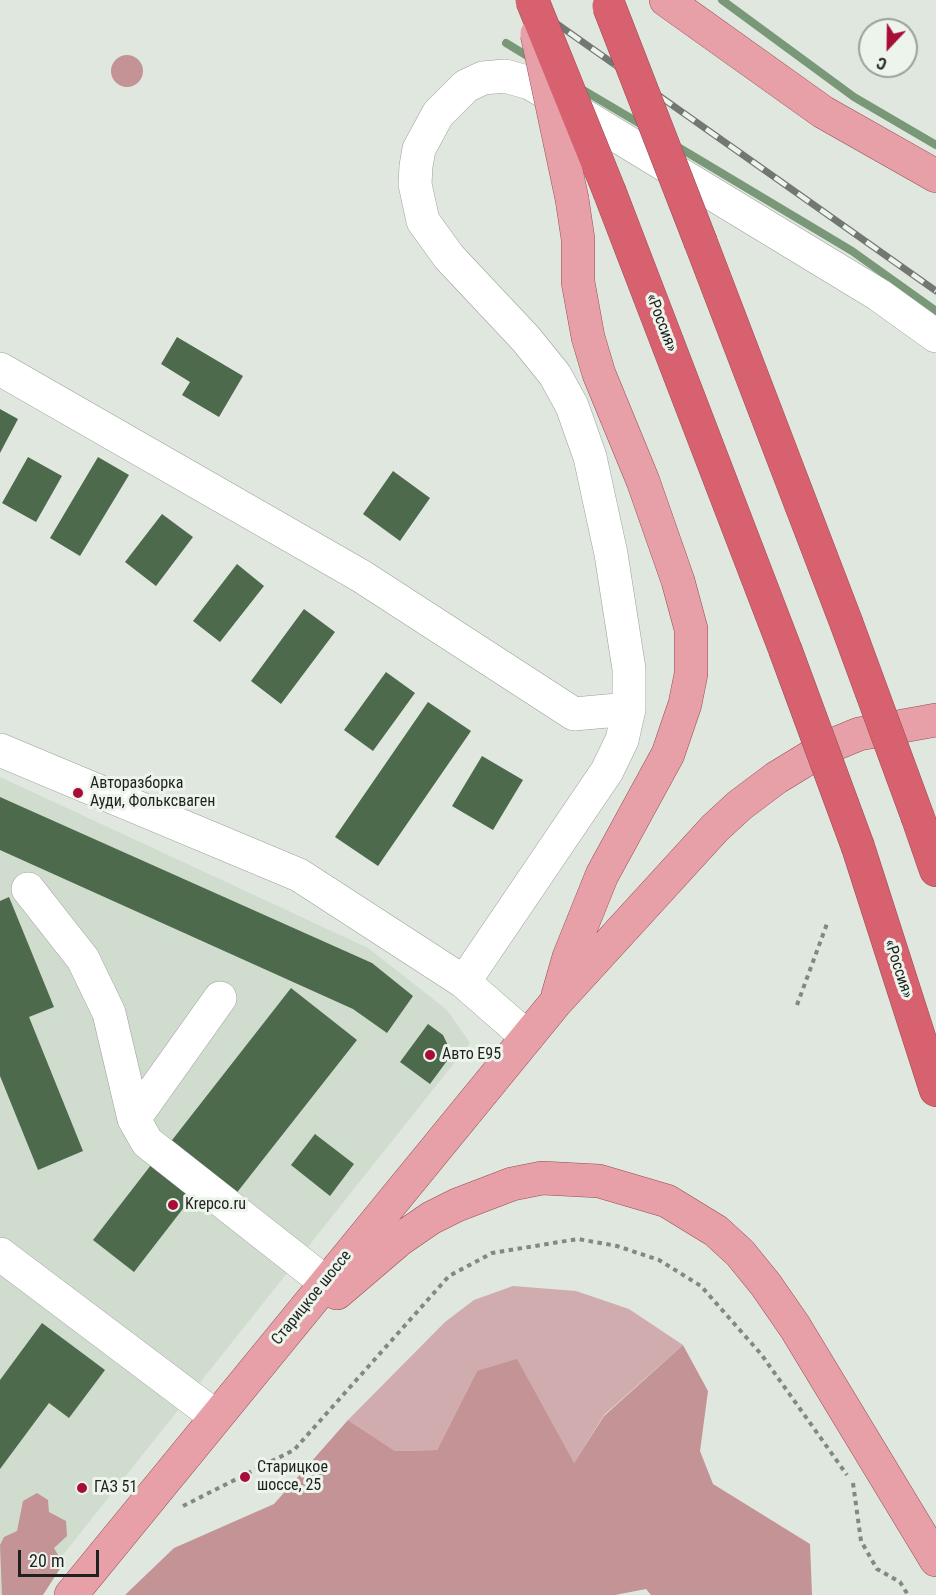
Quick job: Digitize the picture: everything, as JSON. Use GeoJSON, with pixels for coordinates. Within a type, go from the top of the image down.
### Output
{"type":"FeatureCollection","features":[{"type":"Feature","properties":{"kind":"highway","name":"«Россия»"},"geometry":{"type":"LineString","coordinates":[[532,0],[610,193],[785,649],[858,848],[936,1090]]}},
{"type":"Feature","properties":{"kind":"highway"},"geometry":{"type":"LineString","coordinates":[[607,2],[846,622],[936,870]]}},
{"type":"Feature","properties":{"kind":"main road"},"geometry":{"type":"LineString","coordinates":[[532,0],[572,199],[578,239],[578,282],[588,337],[678,581],[690,629],[691,674],[685,704],[668,754],[602,875],[569,957],[556,1002]]}},
{"type":"Feature","properties":{"kind":"main road"},"geometry":{"type":"LineString","coordinates":[[666,0],[824,112],[936,176]]}},
{"type":"Feature","properties":{"kind":"main road","name":"Старицкое шоссе"},"geometry":{"type":"LineString","coordinates":[[71,1595],[253,1369],[556,1002],[692,852],[740,805],[825,748],[859,734],[936,720]]}},
{"type":"Feature","properties":{"kind":"main road"},"geometry":{"type":"LineString","coordinates":[[253,1369],[399,1240],[457,1205],[512,1184],[542,1178],[599,1181],[637,1191],[667,1201],[692,1214],[740,1253],[795,1328],[936,1560]]}},
{"type":"Feature","properties":{"kind":"street"},"geometry":{"type":"LineString","coordinates":[[464,982],[607,771],[622,740],[629,709],[629,669],[611,554],[590,456],[572,406],[555,375],[526,339],[449,257],[423,221],[415,184],[416,166],[419,149],[438,114],[466,86],[483,78],[505,76],[530,83],[879,295],[936,336]]}},
{"type":"Feature","properties":{"kind":"street"},"geometry":{"type":"LineString","coordinates":[[0,369],[362,576],[574,714],[629,709]]}},
{"type":"Feature","properties":{"kind":"street"},"geometry":{"type":"LineString","coordinates":[[0,750],[299,875],[464,982],[527,1037]]}},
{"type":"Feature","properties":{"kind":"street"},"geometry":{"type":"LineString","coordinates":[[28,889],[83,958],[109,1013],[134,1119],[147,1142],[325,1282]]}},
{"type":"Feature","properties":{"kind":"street"},"geometry":{"type":"LineString","coordinates":[[134,1119],[220,998]]}},
{"type":"Feature","properties":{"kind":"street"},"geometry":{"type":"LineString","coordinates":[[2,1259],[215,1416]]}},
{"type":"Feature","properties":{"kind":"path"},"geometry":{"type":"LineString","coordinates":[[797,1005],[828,921]]}},
{"type":"Feature","properties":{"kind":"path"},"geometry":{"type":"LineString","coordinates":[[147,1499],[168,1514],[294,1450],[449,1276],[492,1253],[578,1239],[617,1246],[659,1260],[701,1286],[761,1354],[853,1484],[861,1541],[877,1569],[900,1582],[908,1595]]}},
{"type":"Feature","properties":{"kind":"shaded area"},"geometry":{"type":"Polygon","coordinates":[[[127,55],[138,60],[143,71],[138,82],[127,87],[116,82],[111,71],[116,60],[127,55]]]}},
{"type":"Feature","properties":{"kind":"shaded area"},"geometry":{"type":"Polygon","coordinates":[[[0,777],[368,948],[447,1010],[470,1043],[31,1595],[0,1595],[0,777]]]}},
{"type":"Feature","properties":{"kind":"shaded area"},"geometry":{"type":"Polygon","coordinates":[[[513,1286],[576,1291],[629,1309],[683,1345],[604,1415],[574,1463],[477,1371],[437,1450],[395,1451],[348,1420],[445,1322],[474,1300],[513,1286]]]}},
{"type":"Feature","properties":{"kind":"shaded area"},"geometry":{"type":"Polygon","coordinates":[[[683,1345],[708,1391],[700,1451],[713,1484],[810,1544],[812,1595],[651,1595],[646,1589],[615,1595],[125,1595],[174,1548],[274,1504],[348,1420],[395,1451],[437,1450],[477,1371],[517,1359],[574,1463],[604,1416],[683,1345]]]}},
{"type":"Feature","properties":{"kind":"shaded area"},"geometry":{"type":"Polygon","coordinates":[[[37,1493],[48,1500],[49,1512],[66,1521],[67,1536],[54,1548],[63,1564],[43,1595],[2,1595],[0,1545],[4,1537],[17,1531],[23,1501],[37,1493]]]}},
{"type":"Feature","properties":{"kind":"building"},"geometry":{"type":"Polygon","coordinates":[[[177,337],[243,376],[219,417],[182,395],[190,382],[161,364],[177,337]]]}},
{"type":"Feature","properties":{"kind":"building"},"geometry":{"type":"Polygon","coordinates":[[[0,409],[18,419],[0,453],[0,409]]]}},
{"type":"Feature","properties":{"kind":"building"},"geometry":{"type":"Polygon","coordinates":[[[28,457],[62,476],[36,522],[2,503],[28,457]]]}},
{"type":"Feature","properties":{"kind":"building"},"geometry":{"type":"Polygon","coordinates":[[[98,457],[129,475],[80,556],[50,538],[98,457]]]}},
{"type":"Feature","properties":{"kind":"building"},"geometry":{"type":"Polygon","coordinates":[[[393,471],[430,498],[400,541],[363,514],[393,471]]]}},
{"type":"Feature","properties":{"kind":"building"},"geometry":{"type":"Polygon","coordinates":[[[162,514],[193,537],[156,586],[125,562],[162,514]]]}},
{"type":"Feature","properties":{"kind":"building"},"geometry":{"type":"Polygon","coordinates":[[[237,564],[264,586],[220,642],[193,621],[237,564]]]}},
{"type":"Feature","properties":{"kind":"building"},"geometry":{"type":"Polygon","coordinates":[[[304,609],[335,632],[281,704],[251,681],[304,609]]]}},
{"type":"Feature","properties":{"kind":"building"},"geometry":{"type":"Polygon","coordinates":[[[386,672],[415,693],[373,751],[344,730],[386,672]]]}},
{"type":"Feature","properties":{"kind":"building"},"geometry":{"type":"Polygon","coordinates":[[[428,702],[471,731],[378,866],[335,837],[428,702]]]}},
{"type":"Feature","properties":{"kind":"building"},"geometry":{"type":"Polygon","coordinates":[[[482,756],[523,780],[493,830],[452,806],[482,756]]]}},
{"type":"Feature","properties":{"kind":"building"},"geometry":{"type":"Polygon","coordinates":[[[0,797],[372,963],[413,996],[387,1033],[353,1009],[0,850],[0,797]]]}},
{"type":"Feature","properties":{"kind":"building"},"geometry":{"type":"Polygon","coordinates":[[[9,897],[54,1007],[29,1017],[83,1151],[38,1170],[0,1076],[0,901],[9,897]]]}},
{"type":"Feature","properties":{"kind":"building"},"geometry":{"type":"Polygon","coordinates":[[[291,988],[357,1040],[235,1195],[169,1144],[291,988]]]}},
{"type":"Feature","properties":{"kind":"building"},"geometry":{"type":"Polygon","coordinates":[[[428,1024],[443,1035],[452,1054],[430,1084],[400,1062],[428,1024]]]}},
{"type":"Feature","properties":{"kind":"building"},"geometry":{"type":"Polygon","coordinates":[[[315,1134],[354,1164],[330,1196],[291,1165],[315,1134]]]}},
{"type":"Feature","properties":{"kind":"building"},"geometry":{"type":"Polygon","coordinates":[[[151,1165],[192,1197],[134,1272],[93,1240],[151,1165]]]}},
{"type":"Feature","properties":{"kind":"building"},"geometry":{"type":"Polygon","coordinates":[[[42,1323],[105,1370],[69,1418],[49,1403],[0,1469],[0,1380],[42,1323]]]}},
{"type":"Feature","properties":{"kind":"waterway"},"geometry":{"type":"LineString","coordinates":[[722,0],[854,97],[936,145]]}},
{"type":"Feature","properties":{"kind":"waterway"},"geometry":{"type":"LineString","coordinates":[[506,43],[534,60]]}},
{"type":"Feature","properties":{"kind":"waterway"},"geometry":{"type":"LineString","coordinates":[[578,87],[644,126]]}},
{"type":"Feature","properties":{"kind":"waterway"},"geometry":{"type":"LineString","coordinates":[[673,144],[852,251],[936,311]]}},
{"type":"Feature","properties":{"kind":"railway"},"geometry":{"type":"LineString","coordinates":[[523,0],[936,291]]}},
{"type":"Feature","properties":{"kind":"place","name":"Авторазборка Ауди, Фольксваген"},"geometry":{"type":"Point","coordinates":[78,793]}},
{"type":"Feature","properties":{"kind":"place","name":"Авто E95"},"geometry":{"type":"Point","coordinates":[430,1055]}},
{"type":"Feature","properties":{"kind":"place","name":"Krepco.ru"},"geometry":{"type":"Point","coordinates":[173,1205]}},
{"type":"Feature","properties":{"kind":"place","name":"Старицкое шоссе, 25"},"geometry":{"type":"Point","coordinates":[245,1477]}},
{"type":"Feature","properties":{"kind":"place","name":"ГАЗ 51"},"geometry":{"type":"Point","coordinates":[82,1488]}}]}
